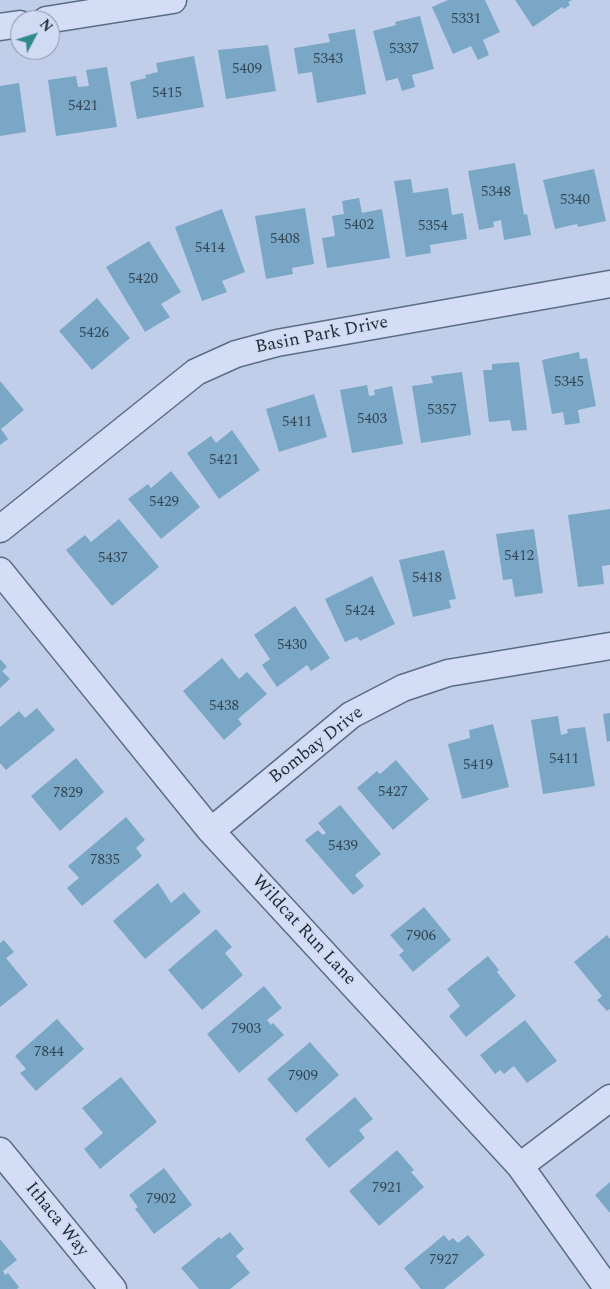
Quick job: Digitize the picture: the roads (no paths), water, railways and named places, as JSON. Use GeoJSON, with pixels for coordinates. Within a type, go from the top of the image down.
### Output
{"type":"FeatureCollection","features":[{"type":"Feature","properties":{"kind":"street"},"geometry":{"type":"LineString","coordinates":[[60,18],[173,0]]}},
{"type":"Feature","properties":{"kind":"street","name":"Basin Park Drive"},"geometry":{"type":"LineString","coordinates":[[0,529],[196,372],[236,354],[277,342],[610,284]]}},
{"type":"Feature","properties":{"kind":"street","name":"Wildcat Run Lane"},"geometry":{"type":"LineString","coordinates":[[0,571],[211,832],[520,1166],[608,1289]]}},
{"type":"Feature","properties":{"kind":"street","name":"Bombay Drive"},"geometry":{"type":"LineString","coordinates":[[211,832],[351,715],[403,688],[448,673],[610,646]]}},
{"type":"Feature","properties":{"kind":"street"},"geometry":{"type":"LineString","coordinates":[[520,1166],[610,1098]]}},
{"type":"Feature","properties":{"kind":"street","name":"Ithaca Way"},"geometry":{"type":"LineString","coordinates":[[0,1151],[113,1289]]}}]}
